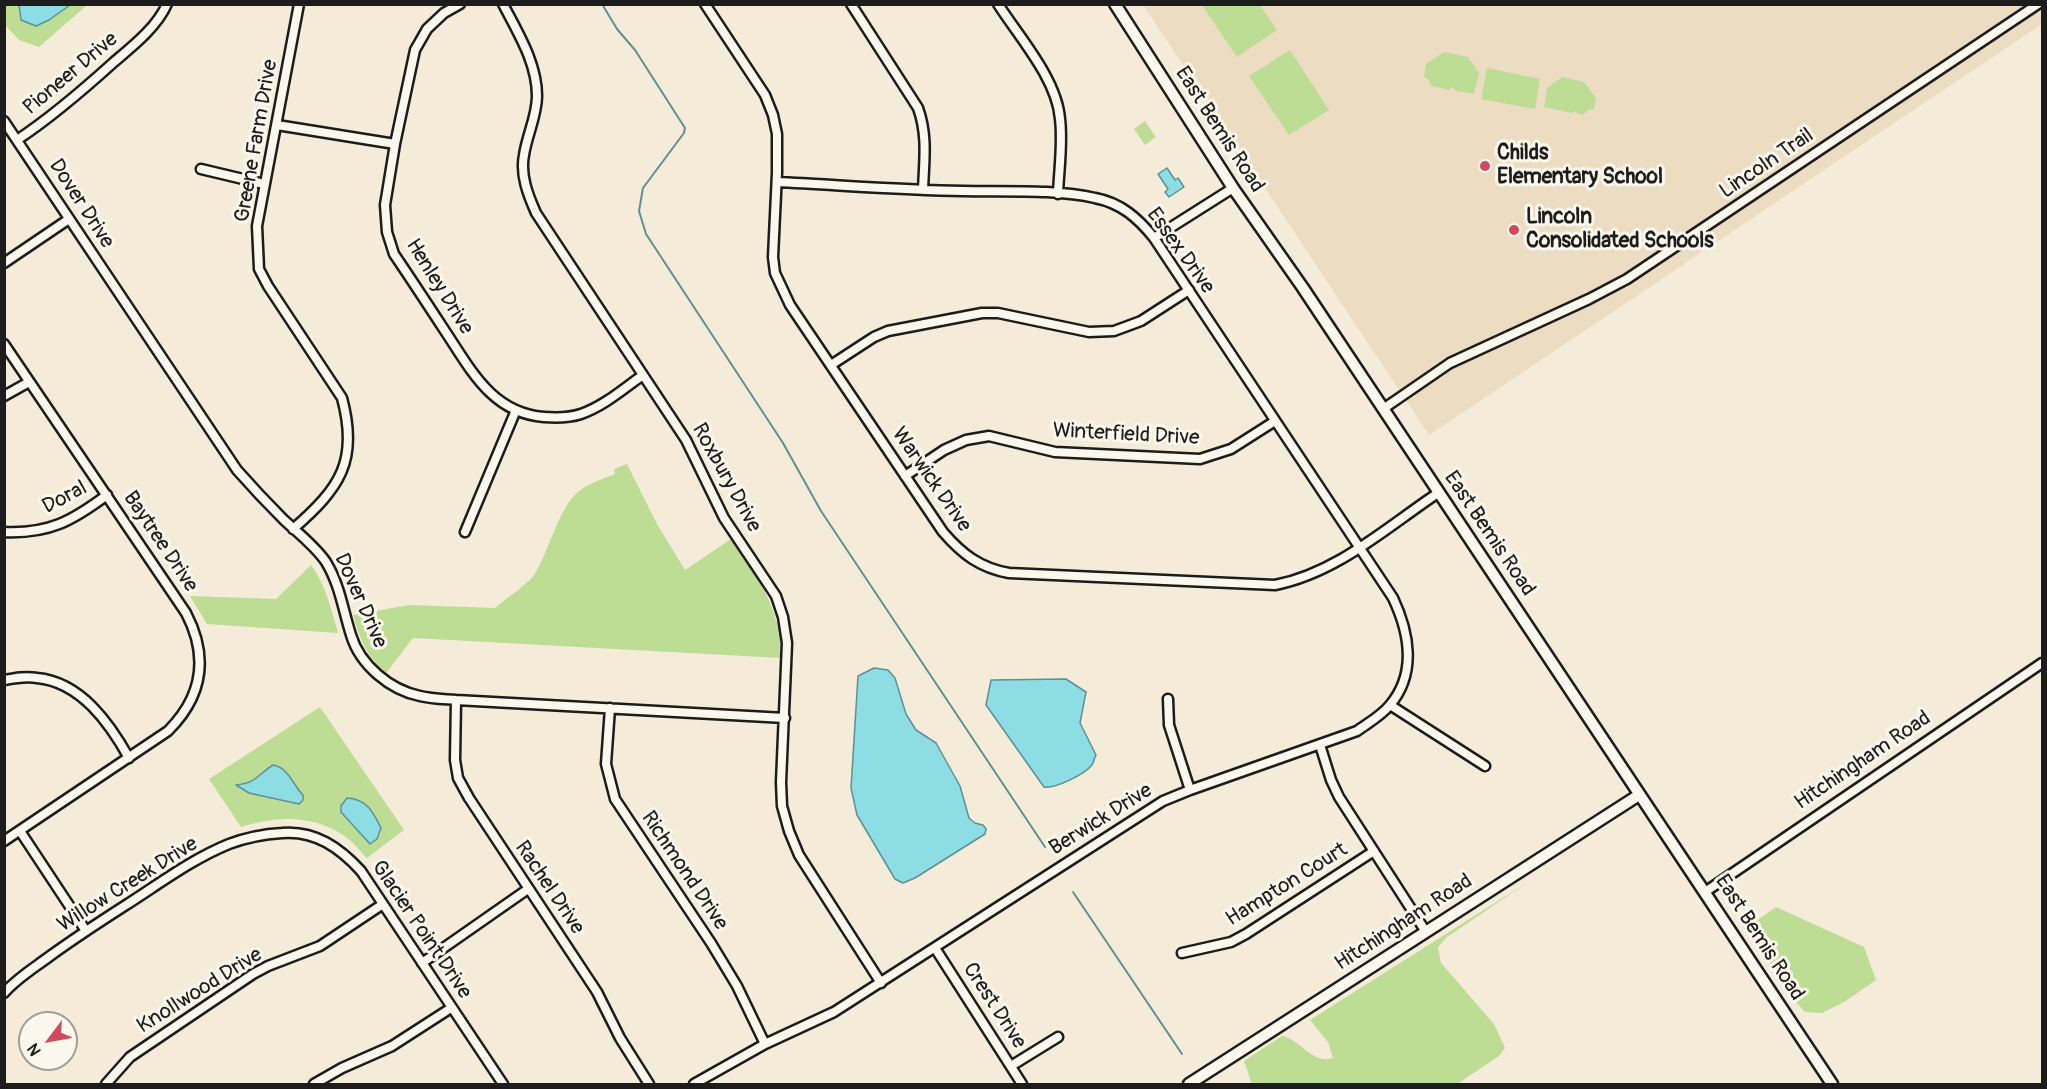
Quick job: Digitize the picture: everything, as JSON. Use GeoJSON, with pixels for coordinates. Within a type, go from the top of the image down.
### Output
{"type":"FeatureCollection","features":[{"type":"Feature","properties":{"kind":"street","name":"Pioneer Drive"},"geometry":{"type":"LineString","coordinates":[[17,141],[64,106],[136,43],[164,12],[167,4]]}},
{"type":"Feature","properties":{"kind":"street","name":"Greene Farm Drive"},"geometry":{"type":"LineString","coordinates":[[293,529],[336,483],[345,464],[350,440],[342,398],[259,269],[257,226],[299,4]]}},
{"type":"Feature","properties":{"kind":"street","name":"Henley Drive"},"geometry":{"type":"LineString","coordinates":[[460,4],[444,13],[427,29],[415,50],[394,144],[385,205],[387,232],[394,254],[478,381],[496,399],[516,410],[527,415],[542,417],[560,418],[578,415],[596,408],[643,375]]}},
{"type":"Feature","properties":{"kind":"street","name":"Roxbury Drive"},"geometry":{"type":"LineString","coordinates":[[503,4],[526,48],[535,77],[537,97],[534,117],[523,156],[528,195],[536,213],[686,440],[724,518],[776,596],[786,630],[782,806],[799,855],[881,982]]}},
{"type":"Feature","properties":{"kind":"street","name":"Warwick Drive"},"geometry":{"type":"LineString","coordinates":[[705,4],[770,105],[777,134],[773,257],[775,273],[790,304],[943,532],[972,561],[991,570],[1009,573],[1275,585],[1296,581],[1314,574],[1358,548],[1438,493]]}},
{"type":"Feature","properties":{"kind":"street"},"geometry":{"type":"LineString","coordinates":[[851,4],[918,108],[924,125],[926,144],[923,190]]}},
{"type":"Feature","properties":{"kind":"street"},"geometry":{"type":"LineString","coordinates":[[998,4],[1046,77],[1056,99],[1060,119],[1058,194]]}},
{"type":"Feature","properties":{"kind":"street","name":"East Bemis Road"},"geometry":{"type":"LineString","coordinates":[[1115,4],[1233,188],[1303,288],[1832,1084]]}},
{"type":"Feature","properties":{"kind":"street","name":"Lincoln Trail"},"geometry":{"type":"LineString","coordinates":[[1383,409],[1450,363],[1628,279],[2038,4]]}},
{"type":"Feature","properties":{"kind":"street","name":"Dover Drive"},"geometry":{"type":"LineString","coordinates":[[4,121],[237,470],[327,564],[343,601],[351,636],[360,654],[375,673],[396,688],[419,696],[785,718]]}},
{"type":"Feature","properties":{"kind":"street"},"geometry":{"type":"LineString","coordinates":[[277,126],[394,144]]}},
{"type":"Feature","properties":{"kind":"street"},"geometry":{"type":"LineString","coordinates":[[201,169],[264,184]]}},
{"type":"Feature","properties":{"kind":"street","name":"Essex Drive"},"geometry":{"type":"LineString","coordinates":[[777,182],[1058,194],[1095,198],[1125,209],[1141,222],[1154,238],[1358,548]]}},
{"type":"Feature","properties":{"kind":"street"},"geometry":{"type":"LineString","coordinates":[[1154,238],[1233,188]]}},
{"type":"Feature","properties":{"kind":"street"},"geometry":{"type":"LineString","coordinates":[[4,263],[69,219]]}},
{"type":"Feature","properties":{"kind":"street"},"geometry":{"type":"LineString","coordinates":[[831,365],[874,337],[888,332],[982,313],[998,313],[1089,332],[1114,331],[1141,321],[1189,290]]}},
{"type":"Feature","properties":{"kind":"street","name":"Baytree Drive"},"geometry":{"type":"LineString","coordinates":[[4,344],[186,613],[194,629],[200,657],[198,683],[189,707],[168,731],[4,841]]}},
{"type":"Feature","properties":{"kind":"street"},"geometry":{"type":"LineString","coordinates":[[4,396],[29,382]]}},
{"type":"Feature","properties":{"kind":"street"},"geometry":{"type":"LineString","coordinates":[[465,532],[516,410]]}},
{"type":"Feature","properties":{"kind":"street","name":"Winterfield Drive"},"geometry":{"type":"LineString","coordinates":[[905,476],[944,450],[966,440],[989,436],[1055,452],[1200,459],[1231,449],[1275,421]]}},
{"type":"Feature","properties":{"kind":"street","name":"Doral"},"geometry":{"type":"LineString","coordinates":[[4,532],[32,532],[53,528],[107,495]]}},
{"type":"Feature","properties":{"kind":"street","name":"Berwick Drive"},"geometry":{"type":"LineString","coordinates":[[694,1084],[765,1044],[834,1012],[1163,801],[1357,731],[1372,721],[1390,705],[1401,688],[1408,655],[1406,630],[1393,598],[1358,548]]}},
{"type":"Feature","properties":{"kind":"street","name":"Hitchingham Road"},"geometry":{"type":"LineString","coordinates":[[1705,892],[2043,663]]}},
{"type":"Feature","properties":{"kind":"street"},"geometry":{"type":"LineString","coordinates":[[4,680],[39,678],[60,684],[84,699],[104,719],[129,758]]}},
{"type":"Feature","properties":{"kind":"street"},"geometry":{"type":"LineString","coordinates":[[1168,699],[1169,725],[1190,790]]}},
{"type":"Feature","properties":{"kind":"street","name":"Rachel Drive"},"geometry":{"type":"LineString","coordinates":[[456,700],[455,760],[458,778],[528,890],[597,992],[620,1038],[649,1084]]}},
{"type":"Feature","properties":{"kind":"street"},"geometry":{"type":"LineString","coordinates":[[1390,705],[1485,766]]}},
{"type":"Feature","properties":{"kind":"street","name":"Richmond Drive"},"geometry":{"type":"LineString","coordinates":[[610,708],[606,764],[615,799],[711,943],[737,986],[765,1044]]}},
{"type":"Feature","properties":{"kind":"street"},"geometry":{"type":"LineString","coordinates":[[1320,745],[1339,797],[1426,932]]}},
{"type":"Feature","properties":{"kind":"street","name":"Hitchingham Road"},"geometry":{"type":"LineString","coordinates":[[1189,1084],[1640,795]]}},
{"type":"Feature","properties":{"kind":"street"},"geometry":{"type":"LineString","coordinates":[[20,831],[86,931]]}},
{"type":"Feature","properties":{"kind":"street","name":"Willow Creek Drive"},"geometry":{"type":"LineString","coordinates":[[4,993],[19,979],[86,931],[192,862],[240,841],[283,832]]}},
{"type":"Feature","properties":{"kind":"street","name":"Glacier Point Drive"},"geometry":{"type":"LineString","coordinates":[[283,832],[308,835],[325,841],[345,854],[361,871],[503,1084]]}},
{"type":"Feature","properties":{"kind":"street","name":"Hampton Court"},"geometry":{"type":"LineString","coordinates":[[1182,953],[1231,942],[1374,851]]}},
{"type":"Feature","properties":{"kind":"street"},"geometry":{"type":"LineString","coordinates":[[422,963],[528,890]]}},
{"type":"Feature","properties":{"kind":"street","name":"Knollwood Drive"},"geometry":{"type":"LineString","coordinates":[[106,1084],[130,1057],[253,974],[320,946],[383,904]]}},
{"type":"Feature","properties":{"kind":"street","name":"Crest Drive"},"geometry":{"type":"LineString","coordinates":[[935,948],[1022,1084]]}},
{"type":"Feature","properties":{"kind":"street"},"geometry":{"type":"LineString","coordinates":[[314,1084],[342,1068],[392,1046],[451,1008]]}},
{"type":"Feature","properties":{"kind":"street"},"geometry":{"type":"LineString","coordinates":[[1011,1066],[1058,1037]]}},
{"type":"Feature","properties":{"kind":"shaded area","name":"Lincoln Consolidated Schools"},"geometry":{"type":"Polygon","coordinates":[[[2042,4],[2042,24],[1429,435],[1143,5],[2042,4]]]}},
{"type":"Feature","properties":{"kind":"green space"},"geometry":{"type":"Polygon","coordinates":[[[5,5],[87,5],[39,47],[19,40],[5,25],[5,5]]]}},
{"type":"Feature","properties":{"kind":"green space"},"geometry":{"type":"Polygon","coordinates":[[[1202,5],[1260,5],[1277,30],[1237,57],[1202,5]]]}},
{"type":"Feature","properties":{"kind":"green space"},"geometry":{"type":"Polygon","coordinates":[[[1290,50],[1329,110],[1289,135],[1249,76],[1290,50]]]}},
{"type":"Feature","properties":{"kind":"green space"},"geometry":{"type":"Polygon","coordinates":[[[1444,52],[1468,57],[1479,73],[1474,94],[1456,91],[1452,87],[1450,90],[1431,86],[1429,80],[1424,77],[1426,64],[1444,52]]]}},
{"type":"Feature","properties":{"kind":"green space"},"geometry":{"type":"Polygon","coordinates":[[[1487,68],[1540,79],[1535,109],[1481,99],[1487,68]]]}},
{"type":"Feature","properties":{"kind":"green space"},"geometry":{"type":"Polygon","coordinates":[[[1562,77],[1584,82],[1596,98],[1594,109],[1588,110],[1583,115],[1577,114],[1576,111],[1572,113],[1544,107],[1547,88],[1562,77]]]}},
{"type":"Feature","properties":{"kind":"green space"},"geometry":{"type":"Polygon","coordinates":[[[1145,121],[1156,137],[1145,145],[1134,129],[1145,121]]]}},
{"type":"Feature","properties":{"kind":"green space"},"geometry":{"type":"Polygon","coordinates":[[[627,464],[657,524],[685,570],[731,539],[759,581],[772,608],[780,640],[781,658],[413,638],[386,673],[374,661],[362,640],[353,615],[409,605],[495,608],[534,575],[559,520],[578,492],[615,474],[614,469],[627,464]]]}},
{"type":"Feature","properties":{"kind":"green space"},"geometry":{"type":"Polygon","coordinates":[[[311,565],[324,589],[338,633],[207,624],[190,596],[276,599],[311,565]]]}},
{"type":"Feature","properties":{"kind":"green space"},"geometry":{"type":"Polygon","coordinates":[[[320,707],[404,830],[367,858],[343,835],[319,823],[280,819],[241,827],[209,779],[320,707]]]}},
{"type":"Feature","properties":{"kind":"green space"},"geometry":{"type":"Polygon","coordinates":[[[1528,882],[1447,937],[1438,947],[1441,963],[1494,1024],[1505,1048],[1499,1056],[1457,1084],[1252,1084],[1244,1061],[1282,1036],[1289,1038],[1319,1058],[1333,1058],[1328,1042],[1310,1020],[1528,882]]]}},
{"type":"Feature","properties":{"kind":"green space"},"geometry":{"type":"Polygon","coordinates":[[[1776,907],[1864,947],[1876,980],[1844,1002],[1822,1013],[1805,1012],[1795,1001],[1749,932],[1749,926],[1776,907]]]}},
{"type":"Feature","properties":{"kind":"water"},"geometry":{"type":"Polygon","coordinates":[[[19,4],[70,5],[36,26],[21,20],[19,4]]]}},
{"type":"Feature","properties":{"kind":"water"},"geometry":{"type":"Polygon","coordinates":[[[1167,168],[1175,180],[1178,178],[1184,187],[1169,197],[1165,192],[1168,189],[1158,174],[1167,168]]]}},
{"type":"Feature","properties":{"kind":"water"},"geometry":{"type":"Polygon","coordinates":[[[874,668],[888,670],[895,678],[906,714],[916,730],[936,743],[960,786],[969,818],[986,829],[985,834],[915,878],[903,883],[895,879],[857,815],[851,788],[858,676],[874,668]]]}},
{"type":"Feature","properties":{"kind":"water"},"geometry":{"type":"Polygon","coordinates":[[[1066,679],[1086,692],[1080,723],[1096,755],[1092,765],[1083,773],[1062,783],[1044,787],[986,705],[991,680],[1066,679]]]}},
{"type":"Feature","properties":{"kind":"water"},"geometry":{"type":"Polygon","coordinates":[[[273,765],[283,769],[303,795],[303,800],[299,804],[249,793],[236,785],[253,780],[273,765]]]}},
{"type":"Feature","properties":{"kind":"water"},"geometry":{"type":"Polygon","coordinates":[[[347,798],[364,804],[372,812],[381,828],[377,839],[370,844],[341,812],[341,806],[347,798]]]}},
{"type":"Feature","properties":{"kind":"waterway"},"geometry":{"type":"LineString","coordinates":[[602,4],[617,29],[635,50],[685,128],[684,133],[643,188],[639,211],[646,234],[783,443],[821,511],[1045,847]]}},
{"type":"Feature","properties":{"kind":"waterway"},"geometry":{"type":"LineString","coordinates":[[1073,892],[1182,1054]]}},
{"type":"Feature","properties":{"kind":"place","name":"Childs Elementary School"},"geometry":{"type":"Point","coordinates":[1485,166]}},
{"type":"Feature","properties":{"kind":"place","name":"Lincoln Consolidated Schools"},"geometry":{"type":"Point","coordinates":[1514,230]}}]}
